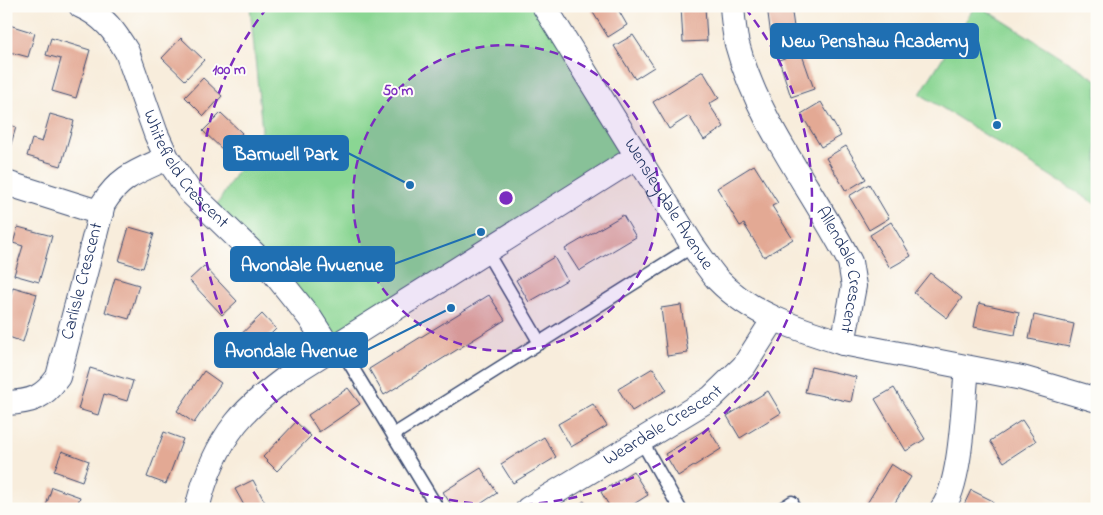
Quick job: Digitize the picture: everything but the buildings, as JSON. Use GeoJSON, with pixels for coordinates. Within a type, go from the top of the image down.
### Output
{"type":"FeatureCollection","features":[{"type":"Feature","properties":{"kind":"street","name":"Whitefield Crescent"},"geometry":{"type":"LineString","coordinates":[[81,6],[106,12],[127,52],[168,158],[190,192],[274,273],[334,346]]}},
{"type":"Feature","properties":{"kind":"street","name":"Wensleydale Avenue"},"geometry":{"type":"LineString","coordinates":[[544,6],[636,157],[693,246],[719,280],[746,303],[785,325],[843,343]]}},
{"type":"Feature","properties":{"kind":"street","name":"Allendale Crescent"},"geometry":{"type":"LineString","coordinates":[[732,6],[736,43],[748,78],[766,116],[850,262],[854,286],[843,343],[1022,378],[1088,397]]}},
{"type":"Feature","properties":{"kind":"street"},"geometry":{"type":"LineString","coordinates":[[197,509],[217,454],[235,424],[261,397],[294,372],[334,346],[636,157]]}},
{"type":"Feature","properties":{"kind":"street","name":"Carlisle Crescent"},"geometry":{"type":"LineString","coordinates":[[6,403],[26,402],[46,393],[58,377],[103,204],[112,189],[126,177],[168,158]]}},
{"type":"Feature","properties":{"kind":"street"},"geometry":{"type":"LineString","coordinates":[[6,183],[101,213]]}},
{"type":"Feature","properties":{"kind":"street","name":"Weardale Crescent"},"geometry":{"type":"LineString","coordinates":[[528,509],[711,398],[744,366],[774,319]]}},
{"type":"Feature","properties":{"kind":"street"},"geometry":{"type":"LineString","coordinates":[[942,509],[949,500],[957,462],[967,368]]}},
{"type":"Feature","properties":{"kind":"lane"},"geometry":{"type":"LineString","coordinates":[[393,435],[693,246]]}},
{"type":"Feature","properties":{"kind":"lane"},"geometry":{"type":"LineString","coordinates":[[486,251],[540,343]]}},
{"type":"Feature","properties":{"kind":"lane"},"geometry":{"type":"LineString","coordinates":[[334,346],[393,435],[438,509]]}},
{"type":"Feature","properties":{"kind":"lane"},"geometry":{"type":"LineString","coordinates":[[641,440],[680,509]]}},
{"type":"Feature","properties":{"kind":"green space"},"geometry":{"type":"Polygon","coordinates":[[[250,6],[544,6],[636,157],[330,349],[212,213],[262,130],[250,6]]]}},
{"type":"Feature","properties":{"kind":"green space"},"geometry":{"type":"Polygon","coordinates":[[[975,6],[980,6],[1097,80],[1097,205],[920,94],[975,6]]]}},
{"type":"Feature","properties":{"kind":"place","name":"New Penshaw Academy"},"geometry":{"type":"Point","coordinates":[997,125]}},
{"type":"Feature","properties":{"kind":"place","name":"Barnwell Park"},"geometry":{"type":"Point","coordinates":[410,185]}},
{"type":"Feature","properties":{"kind":"place","name":"Avondale Avuenue"},"geometry":{"type":"Point","coordinates":[481,232]}},
{"type":"Feature","properties":{"kind":"place","name":"Avondale Avenue"},"geometry":{"type":"Point","coordinates":[451,308]}}]}
